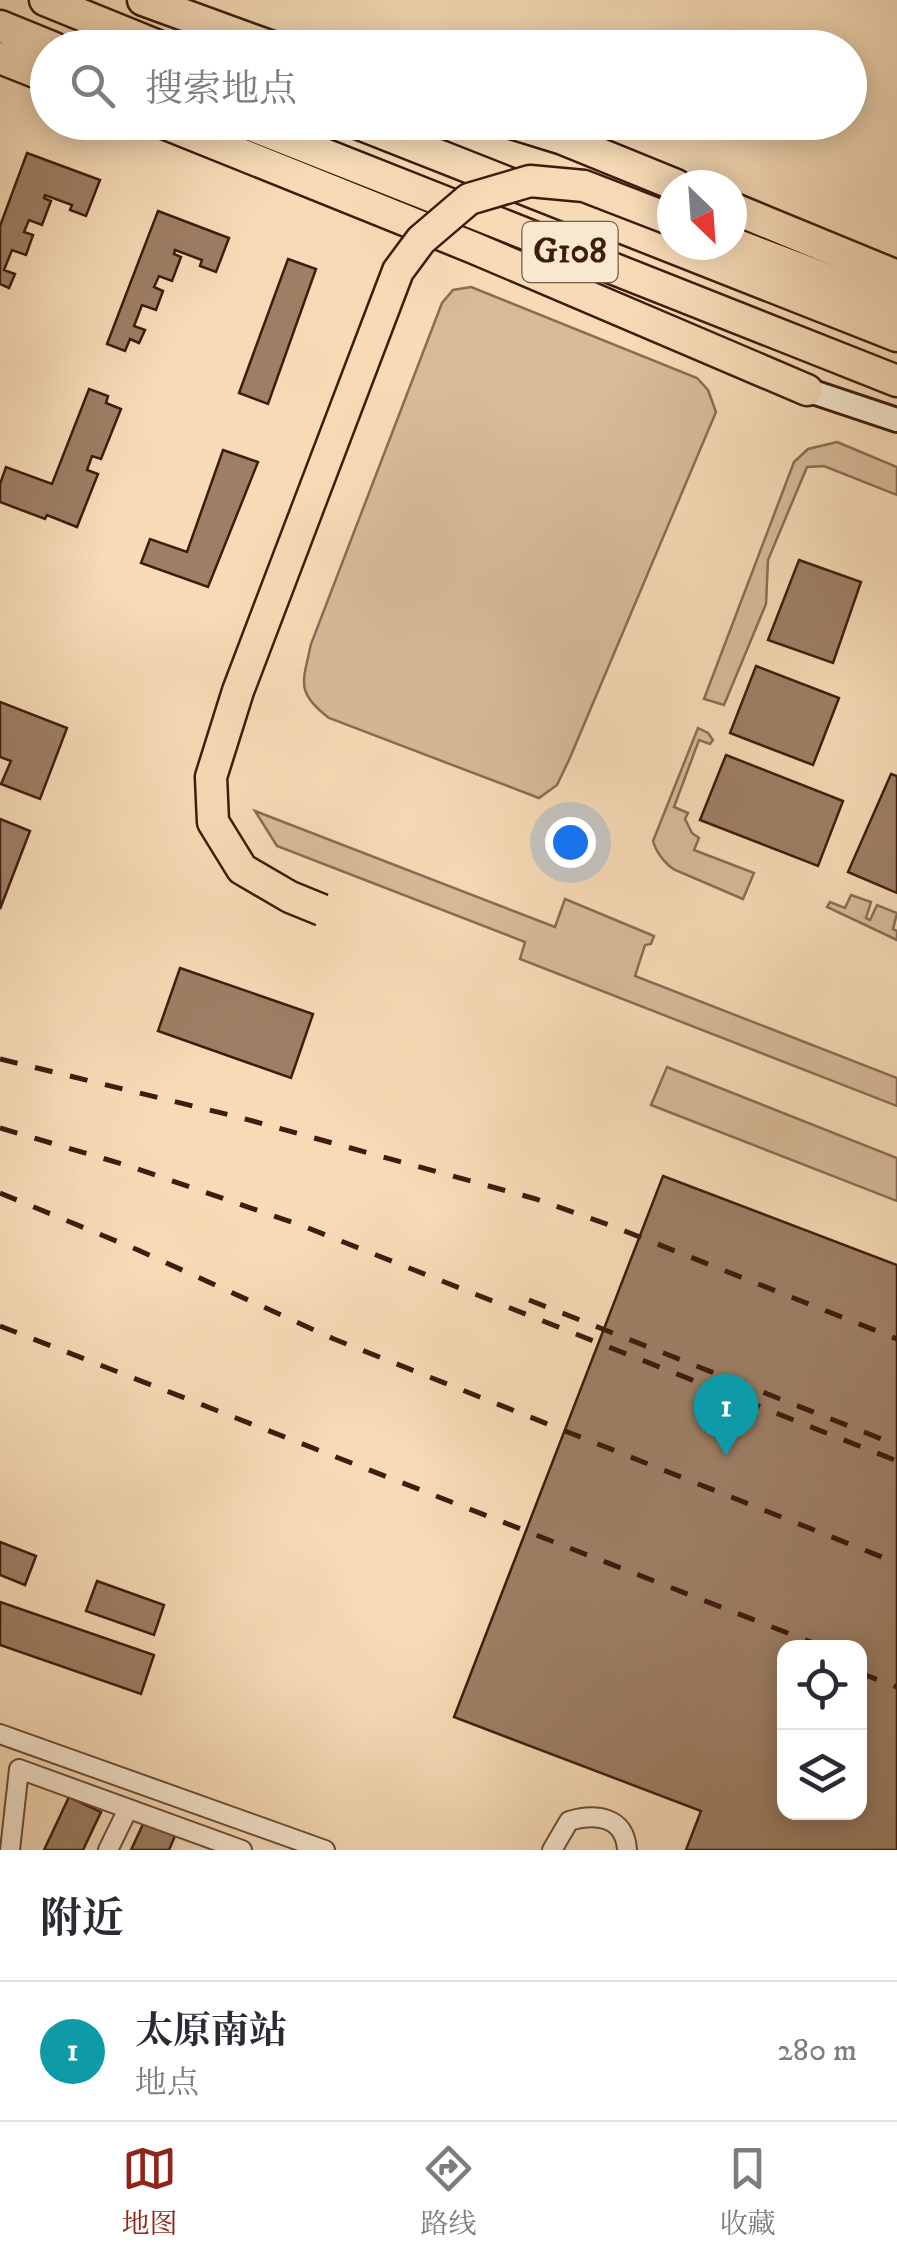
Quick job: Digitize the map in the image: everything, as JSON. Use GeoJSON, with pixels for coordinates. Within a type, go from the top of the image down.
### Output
{"type":"FeatureCollection","features":[{"type":"Feature","properties":{"kind":"highway"},"geometry":{"type":"LineString","coordinates":[[45,0],[119,30]]}},
{"type":"Feature","properties":{"kind":"highway"},"geometry":{"type":"LineString","coordinates":[[97,0],[139,30]]}},
{"type":"Feature","properties":{"kind":"highway"},"geometry":{"type":"LineString","coordinates":[[144,0],[226,30]]}},
{"type":"Feature","properties":{"kind":"highway"},"geometry":{"type":"LineString","coordinates":[[0,26],[30,38]]}},
{"type":"Feature","properties":{"kind":"highway"},"geometry":{"type":"LineString","coordinates":[[0,58],[30,70]]}},
{"type":"Feature","properties":{"kind":"highway"},"geometry":{"type":"LineString","coordinates":[[205,140],[474,248],[807,390]]}},
{"type":"Feature","properties":{"kind":"highway"},"geometry":{"type":"LineString","coordinates":[[233,140],[314,184]]}},
{"type":"Feature","properties":{"kind":"highway","name":"G108"},"geometry":{"type":"LineString","coordinates":[[288,140],[897,382]]}},
{"type":"Feature","properties":{"kind":"highway","name":"G108"},"geometry":{"type":"LineString","coordinates":[[400,140],[897,336]]}},
{"type":"Feature","properties":{"kind":"highway"},"geometry":{"type":"LineString","coordinates":[[568,140],[657,177]]}},
{"type":"Feature","properties":{"kind":"highway"},"geometry":{"type":"LineString","coordinates":[[322,910],[290,897],[242,869],[213,822],[211,777],[238,691],[398,271],[422,240],[469,199],[530,180],[584,186],[657,214]]}},
{"type":"Feature","properties":{"kind":"highway"},"geometry":{"type":"LineString","coordinates":[[747,214],[897,276]]}},
{"type":"Feature","properties":{"kind":"highway"},"geometry":{"type":"LineString","coordinates":[[747,249],[897,306]]}},
{"type":"Feature","properties":{"kind":"main road"},"geometry":{"type":"LineString","coordinates":[[807,390],[897,420]]}},
{"type":"Feature","properties":{"kind":"street"},"geometry":{"type":"LineString","coordinates":[[0,1734],[326,1850]]}},
{"type":"Feature","properties":{"kind":"street"},"geometry":{"type":"LineString","coordinates":[[10,1850],[19,1769],[242,1850]]}},
{"type":"Feature","properties":{"kind":"street"},"geometry":{"type":"LineString","coordinates":[[108,1850],[128,1808]]}},
{"type":"Feature","properties":{"kind":"street"},"geometry":{"type":"LineString","coordinates":[[552,1850],[569,1821],[590,1814],[617,1824],[626,1839],[626,1850]]}},
{"type":"Feature","properties":{"kind":"shaded area"},"geometry":{"type":"Polygon","coordinates":[[[471,287],[697,378],[708,390],[716,412],[569,760],[557,785],[539,798],[329,718],[311,701],[304,686],[311,644],[442,303],[453,290],[471,287]]]}},
{"type":"Feature","properties":{"kind":"shaded area"},"geometry":{"type":"Polygon","coordinates":[[[837,442],[897,467],[897,495],[824,466],[807,467],[768,560],[766,604],[724,705],[704,699],[794,462],[808,449],[837,442]]]}},
{"type":"Feature","properties":{"kind":"shaded area"},"geometry":{"type":"Polygon","coordinates":[[[698,728],[713,740],[710,744],[699,740],[674,807],[688,813],[685,819],[699,838],[694,850],[754,873],[743,899],[675,870],[661,857],[653,841],[698,728]]]}},
{"type":"Feature","properties":{"kind":"shaded area"},"geometry":{"type":"Polygon","coordinates":[[[255,811],[555,927],[565,899],[654,936],[651,944],[645,945],[635,976],[897,1078],[897,1106],[520,959],[525,942],[277,846],[255,811]]]}},
{"type":"Feature","properties":{"kind":"shaded area"},"geometry":{"type":"Polygon","coordinates":[[[851,895],[871,902],[866,918],[870,920],[877,905],[897,913],[893,929],[897,931],[897,940],[827,907],[830,902],[845,908],[851,895]]]}},
{"type":"Feature","properties":{"kind":"shaded area"},"geometry":{"type":"Polygon","coordinates":[[[667,1067],[897,1158],[897,1201],[651,1105],[667,1067]]]}},
{"type":"Feature","properties":{"kind":"building"},"geometry":{"type":"Polygon","coordinates":[[[27,153],[100,180],[86,216],[70,210],[72,205],[45,195],[51,201],[42,225],[29,220],[24,232],[33,235],[26,255],[12,250],[4,270],[15,274],[9,288],[0,284],[0,226],[27,153]]]}},
{"type":"Feature","properties":{"kind":"building"},"geometry":{"type":"Polygon","coordinates":[[[158,211],[229,238],[216,272],[200,266],[202,260],[175,250],[174,254],[181,257],[172,281],[159,276],[154,287],[163,291],[156,310],[142,305],[134,326],[145,330],[139,343],[130,339],[125,351],[107,344],[158,211]]]}},
{"type":"Feature","properties":{"kind":"building"},"geometry":{"type":"Polygon","coordinates":[[[288,259],[316,269],[268,404],[239,393],[288,259]]]}},
{"type":"Feature","properties":{"kind":"building"},"geometry":{"type":"Polygon","coordinates":[[[89,389],[108,396],[106,403],[121,409],[101,459],[92,456],[87,470],[98,474],[77,527],[0,502],[0,484],[6,467],[52,484],[89,389]]]}},
{"type":"Feature","properties":{"kind":"building"},"geometry":{"type":"Polygon","coordinates":[[[223,450],[258,462],[208,587],[141,563],[150,539],[187,552],[223,450]]]}},
{"type":"Feature","properties":{"kind":"building"},"geometry":{"type":"Polygon","coordinates":[[[799,560],[861,582],[833,663],[768,640],[799,560]]]}},
{"type":"Feature","properties":{"kind":"building"},"geometry":{"type":"Polygon","coordinates":[[[756,666],[839,698],[813,765],[730,733],[756,666]]]}},
{"type":"Feature","properties":{"kind":"building"},"geometry":{"type":"Polygon","coordinates":[[[0,702],[67,728],[40,799],[1,784],[11,761],[0,757],[0,702]]]}},
{"type":"Feature","properties":{"kind":"building"},"geometry":{"type":"Polygon","coordinates":[[[726,755],[843,801],[818,866],[700,820],[726,755]]]}},
{"type":"Feature","properties":{"kind":"building"},"geometry":{"type":"Polygon","coordinates":[[[891,774],[897,776],[897,893],[848,872],[891,774]]]}},
{"type":"Feature","properties":{"kind":"building"},"geometry":{"type":"Polygon","coordinates":[[[0,819],[30,831],[0,909],[0,819]]]}},
{"type":"Feature","properties":{"kind":"building"},"geometry":{"type":"Polygon","coordinates":[[[180,968],[313,1014],[291,1078],[158,1031],[180,968]]]}},
{"type":"Feature","properties":{"kind":"building"},"geometry":{"type":"Polygon","coordinates":[[[663,1176],[897,1265],[897,1850],[686,1850],[701,1811],[454,1717],[663,1176]]]}},
{"type":"Feature","properties":{"kind":"building"},"geometry":{"type":"Polygon","coordinates":[[[0,1542],[36,1556],[25,1585],[0,1575],[0,1542]]]}},
{"type":"Feature","properties":{"kind":"building"},"geometry":{"type":"Polygon","coordinates":[[[97,1581],[164,1605],[154,1635],[86,1611],[97,1581]]]}},
{"type":"Feature","properties":{"kind":"building"},"geometry":{"type":"Polygon","coordinates":[[[0,1602],[154,1655],[141,1694],[0,1645],[0,1602]]]}},
{"type":"Feature","properties":{"kind":"building"},"geometry":{"type":"Polygon","coordinates":[[[69,1797],[101,1812],[83,1850],[44,1850],[69,1797]]]}},
{"type":"Feature","properties":{"kind":"building"},"geometry":{"type":"Polygon","coordinates":[[[144,1822],[175,1836],[169,1850],[131,1850],[144,1822]]]}},
{"type":"Feature","properties":{"kind":"railway"},"geometry":{"type":"LineString","coordinates":[[0,1059],[238,1117],[536,1199],[897,1339]]}},
{"type":"Feature","properties":{"kind":"railway"},"geometry":{"type":"LineString","coordinates":[[0,1128],[129,1166],[303,1226],[897,1461]]}},
{"type":"Feature","properties":{"kind":"railway"},"geometry":{"type":"LineString","coordinates":[[0,1193],[138,1250],[334,1339],[897,1563]]}},
{"type":"Feature","properties":{"kind":"railway"},"geometry":{"type":"LineString","coordinates":[[529,1300],[897,1445]]}},
{"type":"Feature","properties":{"kind":"railway"},"geometry":{"type":"LineString","coordinates":[[0,1326],[805,1640]]}},
{"type":"Feature","properties":{"kind":"railway"},"geometry":{"type":"LineString","coordinates":[[867,1676],[897,1687]]}},
{"type":"Feature","properties":{"kind":"place","name":"太原南站"},"geometry":{"type":"Point","coordinates":[726,1456]}}]}
